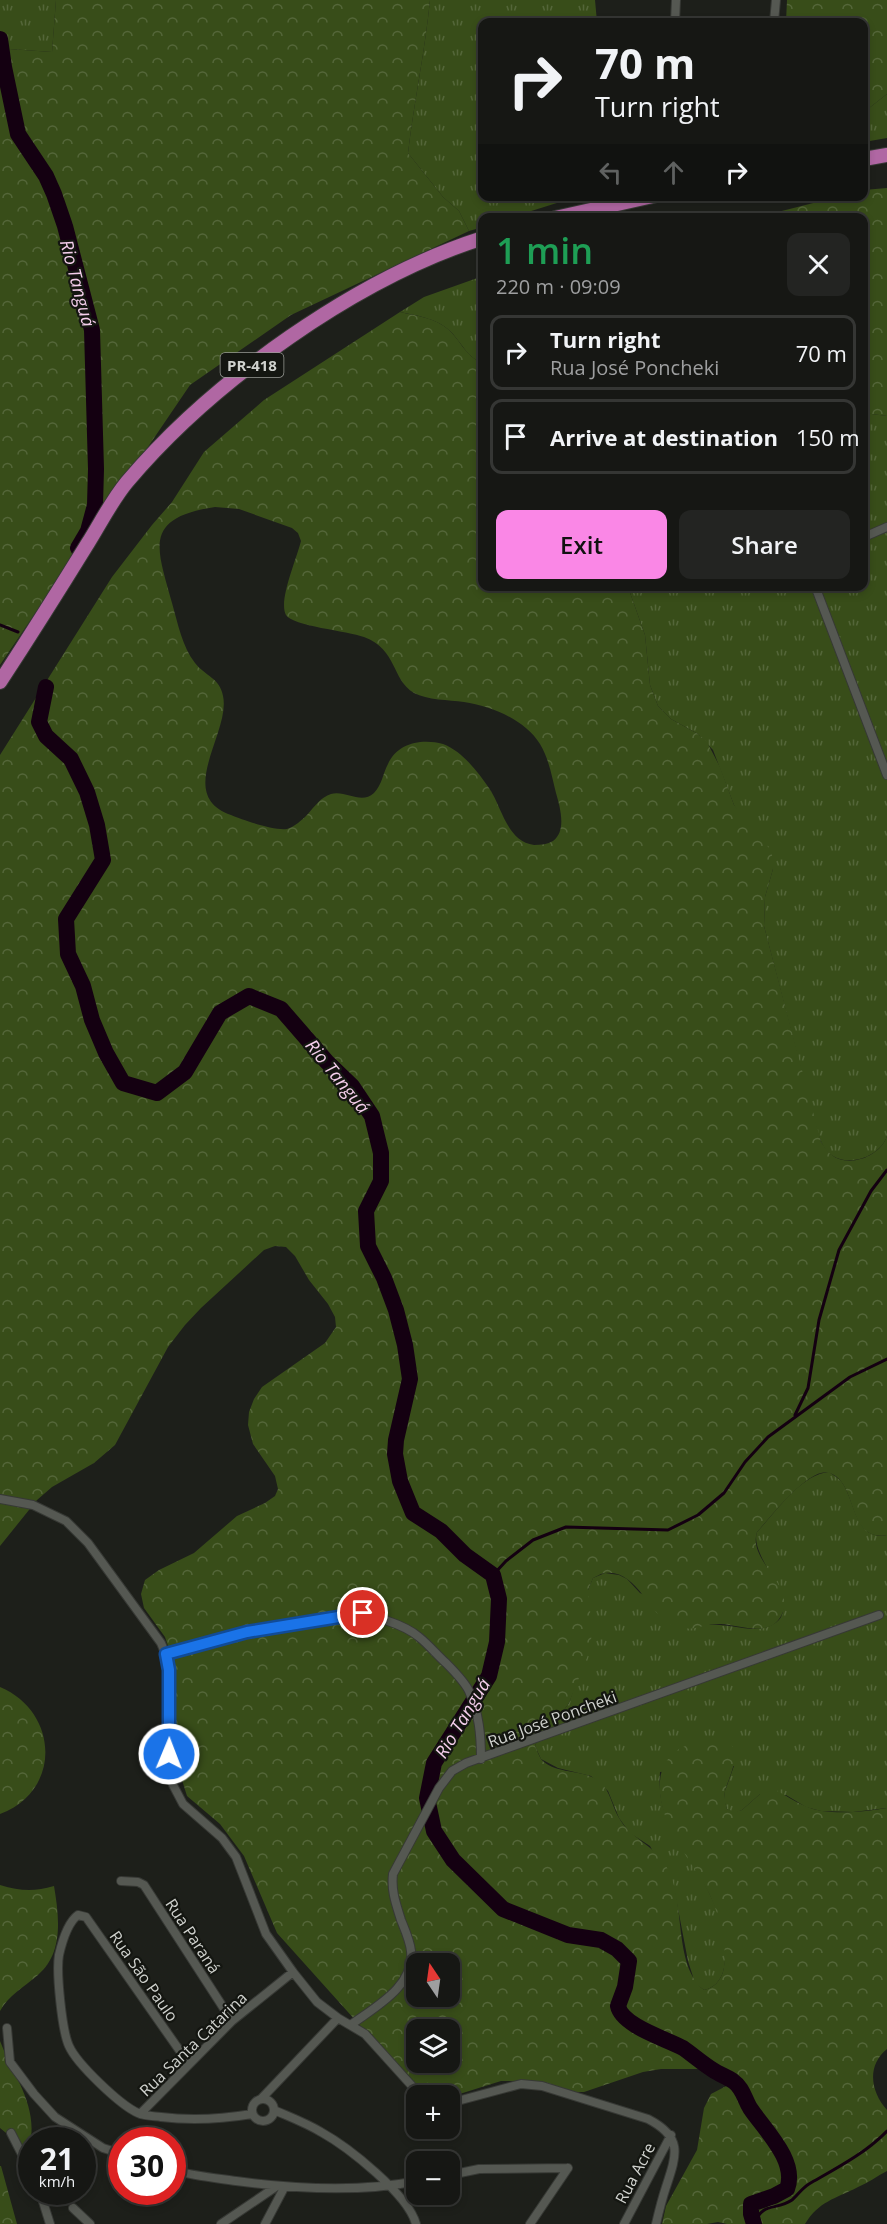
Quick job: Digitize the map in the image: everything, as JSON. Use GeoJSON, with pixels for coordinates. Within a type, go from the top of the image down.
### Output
{"type":"FeatureCollection","features":[{"type":"Feature","properties":{"kind":"highway"},"geometry":{"type":"LineString","coordinates":[[868,158],[887,154]]}},
{"type":"Feature","properties":{"kind":"highway"},"geometry":{"type":"LineString","coordinates":[[577,213],[631,201]]}},
{"type":"Feature","properties":{"kind":"highway","name":"PR-418"},"geometry":{"type":"LineString","coordinates":[[0,682],[126,484],[187,419],[249,366],[316,321],[373,286],[455,247],[478,240]]}},
{"type":"Feature","properties":{"kind":"street"},"geometry":{"type":"LineString","coordinates":[[675,18],[676,0]]}},
{"type":"Feature","properties":{"kind":"street"},"geometry":{"type":"LineString","coordinates":[[774,18],[776,0]]}},
{"type":"Feature","properties":{"kind":"street"},"geometry":{"type":"LineString","coordinates":[[868,535],[887,527]]}},
{"type":"Feature","properties":{"kind":"street"},"geometry":{"type":"LineString","coordinates":[[818,591],[887,775]]}},
{"type":"Feature","properties":{"kind":"street"},"geometry":{"type":"LineString","coordinates":[[0,1499],[33,1505],[66,1521],[88,1543],[160,1643],[166,1654],[169,1670],[169,1768],[173,1785],[183,1804],[222,1838],[236,1857],[266,1934],[317,2002],[365,2034],[411,2085]]}},
{"type":"Feature","properties":{"kind":"street","name":"Rua José Poncheki"},"geometry":{"type":"LineString","coordinates":[[166,1654],[247,1632],[351,1614],[363,1613],[375,1616],[418,1635],[468,1688],[481,1729],[480,1759],[879,1615]]}},
{"type":"Feature","properties":{"kind":"street"},"geometry":{"type":"LineString","coordinates":[[352,2024],[386,2000],[406,1978],[411,1964],[411,1950],[392,1887],[393,1874],[445,1780],[452,1772],[466,1763],[480,1759]]}},
{"type":"Feature","properties":{"kind":"street","name":"Rua Paraná"},"geometry":{"type":"LineString","coordinates":[[121,1881],[138,1882],[144,1885],[232,2021]]}},
{"type":"Feature","properties":{"kind":"street","name":"Rua São Paulo"},"geometry":{"type":"LineString","coordinates":[[140,2114],[123,2105],[78,2061],[69,2047],[64,2032],[58,1969],[59,1955],[71,1920],[78,1915],[86,1917],[189,2064]]}},
{"type":"Feature","properties":{"kind":"street","name":"Rua Santa Catarina"},"geometry":{"type":"LineString","coordinates":[[140,2114],[232,2021],[293,1972]]}},
{"type":"Feature","properties":{"kind":"street"},"geometry":{"type":"LineString","coordinates":[[252,2114],[254,2103],[261,2099],[338,2018]]}},
{"type":"Feature","properties":{"kind":"street"},"geometry":{"type":"LineString","coordinates":[[7,2028],[10,2062],[34,2094],[55,2117],[108,2150]]}},
{"type":"Feature","properties":{"kind":"street"},"geometry":{"type":"LineString","coordinates":[[460,2100],[521,2084],[542,2086],[661,2125],[671,2135],[675,2146],[675,2160],[656,2224]]}},
{"type":"Feature","properties":{"kind":"street"},"geometry":{"type":"LineString","coordinates":[[261,2099],[268,2101],[274,2110],[322,2132],[391,2186],[409,2207],[416,2224]]}},
{"type":"Feature","properties":{"kind":"street"},"geometry":{"type":"LineString","coordinates":[[252,2114],[257,2120],[265,2121],[271,2117],[274,2110]]}},
{"type":"Feature","properties":{"kind":"street"},"geometry":{"type":"LineString","coordinates":[[140,2114],[183,2120],[228,2118],[252,2114]]}},
{"type":"Feature","properties":{"kind":"street"},"geometry":{"type":"LineString","coordinates":[[11,2133],[18,2147]]}},
{"type":"Feature","properties":{"kind":"street","name":"Rua Acre"},"geometry":{"type":"LineString","coordinates":[[624,2224],[671,2135]]}},
{"type":"Feature","properties":{"kind":"street"},"geometry":{"type":"LineString","coordinates":[[460,2173],[479,2169],[568,2168],[530,2224]]}},
{"type":"Feature","properties":{"kind":"street"},"geometry":{"type":"LineString","coordinates":[[186,2174],[280,2187],[391,2186],[406,2183]]}},
{"type":"Feature","properties":{"kind":"street"},"geometry":{"type":"LineString","coordinates":[[221,2224],[280,2187]]}},
{"type":"Feature","properties":{"kind":"street"},"geometry":{"type":"LineString","coordinates":[[265,2224],[280,2187]]}},
{"type":"Feature","properties":{"kind":"street"},"geometry":{"type":"LineString","coordinates":[[44,2205],[50,2224]]}},
{"type":"Feature","properties":{"kind":"street"},"geometry":{"type":"LineString","coordinates":[[73,2208],[90,2224]]}},
{"type":"Feature","properties":{"kind":"green space"},"geometry":{"type":"Polygon","coordinates":[[[0,0],[56,0],[52,52],[9,49],[0,31],[0,0]]]}},
{"type":"Feature","properties":{"kind":"green space"},"geometry":{"type":"Polygon","coordinates":[[[56,0],[430,0],[408,153],[443,197],[459,211],[469,231],[291,315],[190,385],[0,665],[0,31],[9,49],[52,52],[56,0]]]}},
{"type":"Feature","properties":{"kind":"green space"},"geometry":{"type":"Polygon","coordinates":[[[430,0],[595,0],[597,18],[478,18],[478,201],[563,201],[525,213],[478,213],[478,228],[469,231],[459,211],[443,197],[408,153],[430,0]]]}},
{"type":"Feature","properties":{"kind":"green space"},"geometry":{"type":"Polygon","coordinates":[[[787,0],[887,0],[887,94],[868,109],[868,18],[786,18],[787,0]]]}},
{"type":"Feature","properties":{"kind":"green space"},"geometry":{"type":"Polygon","coordinates":[[[887,94],[887,138],[868,141],[868,109],[887,94]]]}},
{"type":"Feature","properties":{"kind":"green space"},"geometry":{"type":"Polygon","coordinates":[[[887,188],[887,416],[868,414],[868,213],[774,213],[821,201],[868,201],[868,190],[887,188]]]}},
{"type":"Feature","properties":{"kind":"green space"},"geometry":{"type":"Polygon","coordinates":[[[478,278],[478,361],[442,325],[429,319],[400,312],[424,297],[478,278]]]}},
{"type":"Feature","properties":{"kind":"green space"},"geometry":{"type":"Polygon","coordinates":[[[400,312],[426,318],[449,330],[468,353],[478,361],[478,591],[629,591],[645,635],[650,685],[658,706],[671,719],[698,734],[707,742],[720,767],[734,805],[766,843],[772,855],[773,869],[765,897],[764,926],[821,1142],[836,1158],[853,1160],[874,1153],[887,1136],[887,1535],[874,1535],[865,1530],[845,1488],[839,1479],[830,1473],[822,1473],[802,1484],[757,1532],[756,1543],[759,1553],[783,1595],[784,1605],[781,1616],[769,1627],[754,1629],[721,1624],[679,1628],[656,1612],[626,1578],[605,1573],[593,1578],[588,1590],[592,1630],[590,1650],[569,1703],[561,1714],[541,1731],[535,1746],[546,1764],[598,1780],[606,1789],[624,1825],[655,1852],[666,1866],[676,1896],[683,1948],[694,1979],[704,1990],[716,1984],[723,1972],[725,1955],[723,1938],[710,1895],[676,1840],[664,1812],[660,1795],[660,1779],[664,1766],[672,1755],[684,1747],[700,1742],[729,1743],[735,1754],[725,1798],[727,1809],[734,1812],[742,1810],[760,1794],[775,1790],[805,1806],[823,1811],[856,1812],[887,1808],[887,2049],[876,2063],[873,2079],[877,2095],[887,2110],[887,2171],[822,2205],[805,2224],[718,2222],[662,2224],[666,2206],[697,2150],[704,2108],[711,2094],[732,2083],[735,2078],[730,2072],[717,2069],[661,2069],[643,2072],[584,2092],[570,2092],[516,2081],[501,2081],[460,2094],[460,2085],[416,2085],[277,1933],[244,1856],[220,1824],[187,1796],[177,1764],[175,1680],[168,1646],[165,1637],[144,1608],[141,1594],[145,1580],[159,1570],[194,1553],[237,1516],[275,1496],[278,1489],[275,1476],[253,1444],[248,1425],[249,1412],[262,1387],[325,1343],[336,1327],[335,1317],[328,1304],[309,1280],[295,1256],[286,1247],[275,1246],[264,1250],[201,1308],[168,1347],[115,1445],[94,1463],[52,1487],[37,1500],[0,1546],[0,755],[112,577],[172,502],[204,452],[264,400],[400,312]],[[215,507],[192,512],[175,519],[165,528],[161,538],[162,566],[178,627],[195,663],[219,685],[223,696],[220,727],[206,778],[207,793],[215,806],[251,822],[287,829],[300,821],[327,795],[337,793],[359,798],[369,796],[377,790],[388,764],[397,751],[419,742],[435,742],[450,747],[475,769],[494,796],[506,822],[517,838],[534,845],[553,841],[561,825],[559,805],[546,756],[534,735],[526,728],[517,721],[486,707],[414,693],[401,680],[383,649],[375,643],[364,637],[298,622],[286,615],[284,600],[301,541],[298,533],[292,528],[239,509],[215,507]]]}},
{"type":"Feature","properties":{"kind":"green space"},"geometry":{"type":"Polygon","coordinates":[[[868,414],[887,416],[887,1136],[878,1150],[871,1155],[854,1160],[837,1158],[824,1147],[820,1138],[764,926],[765,897],[773,869],[734,805],[713,750],[698,734],[671,719],[658,706],[650,685],[645,635],[629,591],[868,591],[868,414]]]}},
{"type":"Feature","properties":{"kind":"green space"},"geometry":{"type":"Polygon","coordinates":[[[829,1472],[841,1481],[846,1489],[862,1526],[868,1532],[876,1535],[887,1535],[887,1808],[853,1812],[821,1811],[806,1807],[786,1795],[760,1794],[742,1810],[734,1813],[727,1809],[724,1800],[734,1766],[660,1772],[661,1798],[666,1816],[705,1885],[720,1919],[724,1937],[723,1972],[716,1984],[704,1990],[695,1983],[688,1961],[675,1893],[650,1846],[630,1833],[619,1818],[608,1791],[591,1776],[558,1768],[541,1759],[535,1746],[541,1731],[561,1714],[569,1703],[578,1677],[588,1590],[593,1578],[605,1573],[619,1575],[627,1579],[640,1593],[710,1625],[748,1629],[770,1626],[780,1618],[783,1608],[781,1596],[761,1555],[757,1543],[757,1532],[799,1487],[819,1474],[829,1472]]]}},
{"type":"Feature","properties":{"kind":"green space"},"geometry":{"type":"Polygon","coordinates":[[[0,1687],[19,1699],[34,1714],[42,1732],[45,1751],[43,1770],[34,1788],[20,1803],[0,1814],[0,1687]]]}},
{"type":"Feature","properties":{"kind":"green space"},"geometry":{"type":"Polygon","coordinates":[[[0,1885],[27,1890],[54,1886],[58,1933],[52,1956],[46,1966],[12,1996],[0,2011],[0,1885]]]}},
{"type":"Feature","properties":{"kind":"green space"},"geometry":{"type":"Polygon","coordinates":[[[0,2041],[24,2092],[31,2127],[18,2127],[18,2143],[0,2128],[0,2041]]]}},
{"type":"Feature","properties":{"kind":"green space"},"geometry":{"type":"Polygon","coordinates":[[[1,2166],[17,2224],[0,2224],[1,2166]]]}},
{"type":"Feature","properties":{"kind":"waterway","name":"Rio Tanguá"},"geometry":{"type":"LineString","coordinates":[[0,39],[18,134],[46,176],[54,194],[65,226],[92,330],[95,505],[88,531],[78,548]]}},
{"type":"Feature","properties":{"kind":"waterway"},"geometry":{"type":"LineString","coordinates":[[0,625],[18,632]]}},
{"type":"Feature","properties":{"kind":"waterway","name":"Rio Tanguá"},"geometry":{"type":"LineString","coordinates":[[46,687],[39,722],[46,736],[71,759],[87,792],[97,825],[103,860],[66,919],[68,954],[83,986],[92,1020],[106,1053],[123,1083],[157,1093],[185,1072],[220,1013],[249,996],[281,1009],[327,1062],[352,1086],[372,1116],[381,1153],[381,1181],[366,1211],[368,1246],[384,1278],[396,1310],[405,1345],[410,1379],[396,1440],[395,1454],[400,1481],[413,1513],[441,1531],[465,1555],[493,1575],[499,1599],[497,1642],[489,1676],[434,1763],[427,1798],[434,1831],[453,1860],[503,1909],[568,1935],[601,1940],[617,1949],[629,1961],[625,1987],[618,2006],[621,2013],[636,2026],[683,2048],[739,2087],[750,2108],[778,2146],[788,2167],[787,2189],[751,2204],[754,2224]]}},
{"type":"Feature","properties":{"kind":"waterway"},"geometry":{"type":"LineString","coordinates":[[795,1415],[808,1388],[819,1320],[839,1250],[871,1191],[887,1170]]}},
{"type":"Feature","properties":{"kind":"waterway"},"geometry":{"type":"LineString","coordinates":[[493,1575],[506,1561],[533,1540],[566,1527],[668,1530],[698,1515],[724,1493],[745,1462],[768,1437],[850,1377],[887,1359]]}},
{"type":"Feature","properties":{"kind":"waterway"},"geometry":{"type":"LineString","coordinates":[[754,2224],[761,2212],[792,2200],[807,2186],[860,2153],[887,2131]]}},
{"type":"Feature","properties":{"kind":"route"},"geometry":{"type":"LineString","coordinates":[[169,1754],[169,1670],[166,1654],[247,1632],[363,1613]]}}]}
